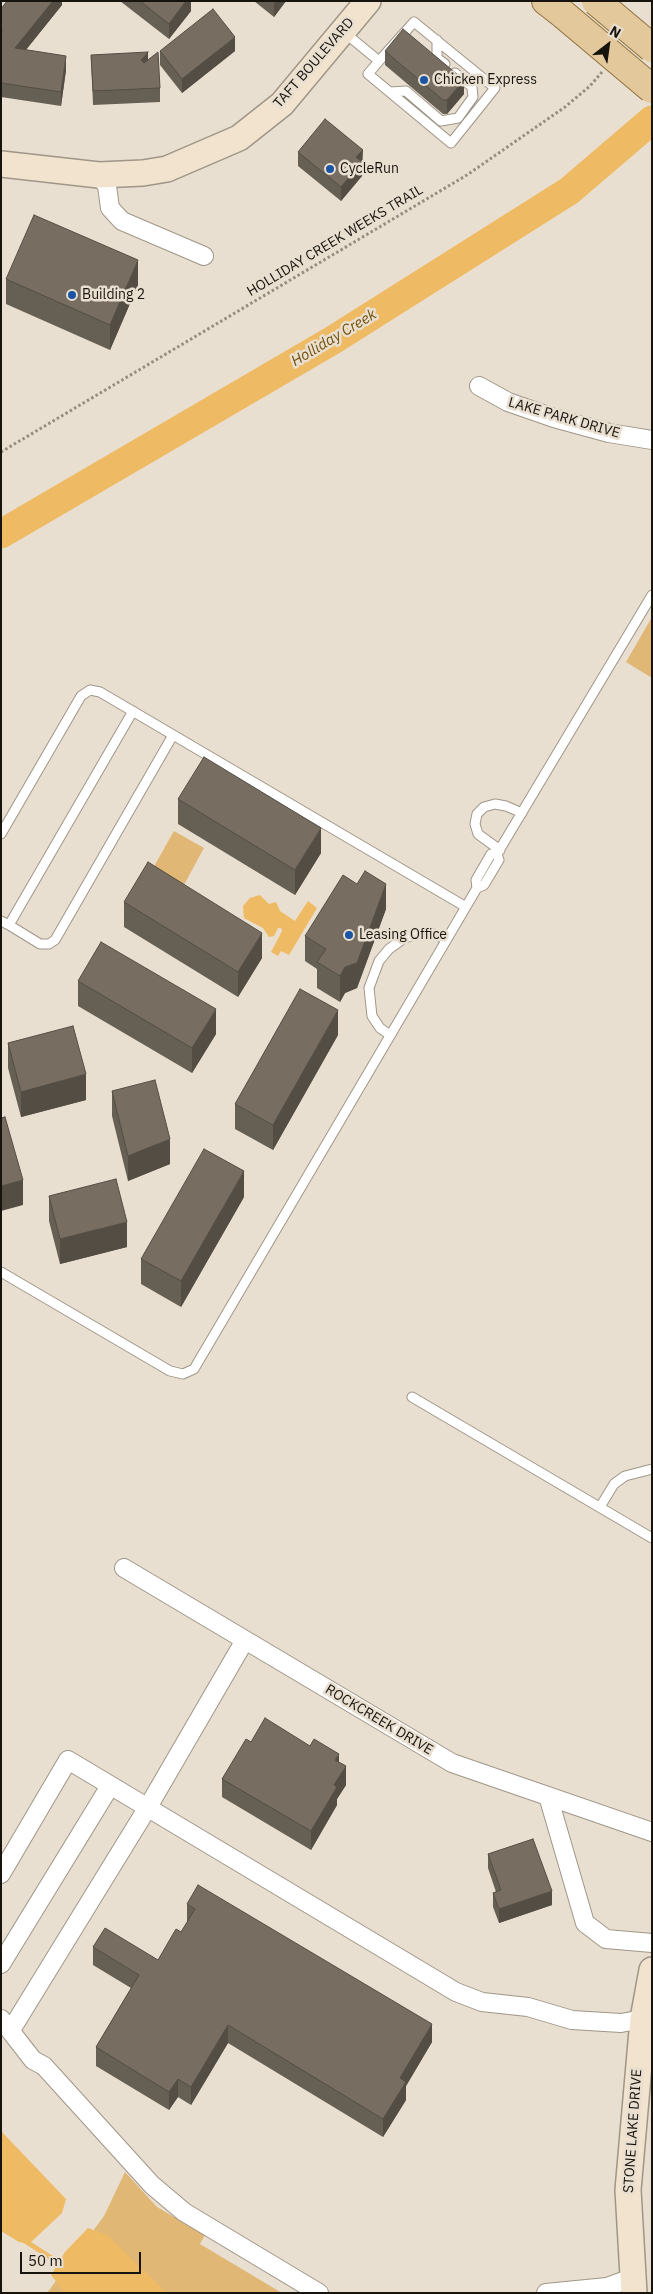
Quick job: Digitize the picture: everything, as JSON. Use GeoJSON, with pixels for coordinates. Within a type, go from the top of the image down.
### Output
{"type":"FeatureCollection","features":[{"type":"Feature","properties":{"kind":"main road"},"geometry":{"type":"LineString","coordinates":[[596,1],[652,48]]}},
{"type":"Feature","properties":{"kind":"main road"},"geometry":{"type":"LineString","coordinates":[[555,8],[652,89]]}},
{"type":"Feature","properties":{"kind":"street","name":"TAFT BOULEVARD"},"geometry":{"type":"LineString","coordinates":[[2,168],[99,175],[167,169],[239,138],[282,104],[368,1]]}},
{"type":"Feature","properties":{"kind":"street"},"geometry":{"type":"LineString","coordinates":[[99,175],[106,186],[110,208],[122,221],[204,256]]}},
{"type":"Feature","properties":{"kind":"street","name":"LAKE PARK DRIVE"},"geometry":{"type":"LineString","coordinates":[[479,386],[508,402],[554,418],[610,433],[652,440]]}},
{"type":"Feature","properties":{"kind":"street","name":"ROCKCREEK DRIVE"},"geometry":{"type":"LineString","coordinates":[[124,1568],[452,1763],[652,1832]]}},
{"type":"Feature","properties":{"kind":"street"},"geometry":{"type":"LineString","coordinates":[[245,1640],[148,1807],[6,2025],[33,2060],[44,2066],[152,2185],[184,2212],[319,2293]]}},
{"type":"Feature","properties":{"kind":"street"},"geometry":{"type":"LineString","coordinates":[[1,1874],[68,1760],[456,1992],[482,2002],[528,2007],[572,2020],[621,2023],[643,2019]]}},
{"type":"Feature","properties":{"kind":"street"},"geometry":{"type":"LineString","coordinates":[[1,1964],[110,1786]]}},
{"type":"Feature","properties":{"kind":"street"},"geometry":{"type":"LineString","coordinates":[[548,1796],[585,1923],[606,1939],[652,1943]]}},
{"type":"Feature","properties":{"kind":"street","name":"STONE LAKE DRIVE"},"geometry":{"type":"LineString","coordinates":[[633,2286],[628,2190],[634,2100],[643,2019],[652,1970]]}},
{"type":"Feature","properties":{"kind":"street"},"geometry":{"type":"LineString","coordinates":[[546,2293],[633,2286]]}},
{"type":"Feature","properties":{"kind":"lane"},"geometry":{"type":"LineString","coordinates":[[414,22],[437,40],[495,88],[451,143],[368,74],[414,22]]}},
{"type":"Feature","properties":{"kind":"lane"},"geometry":{"type":"LineString","coordinates":[[343,31],[380,61]]}},
{"type":"Feature","properties":{"kind":"lane"},"geometry":{"type":"LineString","coordinates":[[390,92],[406,91],[441,121],[458,118],[474,97],[472,87],[437,58],[437,40]]}},
{"type":"Feature","properties":{"kind":"lane"},"geometry":{"type":"LineString","coordinates":[[498,852],[652,595]]}},
{"type":"Feature","properties":{"kind":"lane"},"geometry":{"type":"LineString","coordinates":[[1,834],[81,696],[90,690],[100,692],[133,711],[466,907]]}},
{"type":"Feature","properties":{"kind":"lane"},"geometry":{"type":"LineString","coordinates":[[133,711],[5,923],[40,944],[50,944],[55,940],[173,735]]}},
{"type":"Feature","properties":{"kind":"lane"},"geometry":{"type":"LineString","coordinates":[[1,1272],[170,1371],[183,1374],[194,1368],[446,939],[477,888],[484,885],[500,860],[498,852],[478,834],[475,824],[477,814],[484,807],[495,804],[522,813]]}},
{"type":"Feature","properties":{"kind":"lane"},"geometry":{"type":"LineString","coordinates":[[390,1035],[380,1028],[372,1016],[369,988],[379,961],[389,949],[403,939],[418,933],[434,934],[446,939]]}},
{"type":"Feature","properties":{"kind":"lane"},"geometry":{"type":"LineString","coordinates":[[412,1397],[600,1507],[650,1534]]}},
{"type":"Feature","properties":{"kind":"lane"},"geometry":{"type":"LineString","coordinates":[[600,1507],[614,1484],[625,1476],[652,1469]]}},
{"type":"Feature","properties":{"kind":"path","name":"HOLLIDAY CREEK WEEKS TRAIL"},"geometry":{"type":"LineString","coordinates":[[1,452],[467,175],[565,106],[590,86],[602,71]]}},
{"type":"Feature","properties":{"kind":"shaded area"},"geometry":{"type":"Polygon","coordinates":[[[652,617],[652,678],[626,662],[652,617]]]}},
{"type":"Feature","properties":{"kind":"shaded area"},"geometry":{"type":"Polygon","coordinates":[[[174,831],[204,848],[179,894],[148,877],[174,831]]]}},
{"type":"Feature","properties":{"kind":"shaded area"},"geometry":{"type":"Polygon","coordinates":[[[260,895],[269,904],[276,902],[280,911],[295,921],[308,901],[317,908],[289,955],[281,951],[278,956],[271,952],[282,931],[281,928],[278,928],[274,936],[269,937],[263,928],[244,918],[243,906],[250,898],[260,895]]]}},
{"type":"Feature","properties":{"kind":"shaded area"},"geometry":{"type":"Polygon","coordinates":[[[1,2131],[66,2199],[62,2213],[29,2244],[19,2242],[1,2231],[1,2131]]]}},
{"type":"Feature","properties":{"kind":"shaded area"},"geometry":{"type":"Polygon","coordinates":[[[125,2172],[157,2207],[205,2235],[200,2244],[282,2293],[47,2293],[104,2216],[125,2172]]]}},
{"type":"Feature","properties":{"kind":"shaded area"},"geometry":{"type":"Polygon","coordinates":[[[88,2228],[107,2235],[167,2293],[65,2293],[51,2275],[65,2252],[88,2228]]]}},
{"type":"Feature","properties":{"kind":"building"},"geometry":{"type":"Polygon","coordinates":[[[7,1],[53,1],[15,48],[66,56],[61,92],[1,83],[1,9],[7,1]]]}},
{"type":"Feature","properties":{"kind":"building"},"geometry":{"type":"Polygon","coordinates":[[[140,1],[186,1],[169,24],[140,1]]]}},
{"type":"Feature","properties":{"kind":"building"},"geometry":{"type":"Polygon","coordinates":[[[213,9],[235,37],[182,79],[160,51],[213,9]]]}},
{"type":"Feature","properties":{"kind":"building"},"geometry":{"type":"Polygon","coordinates":[[[403,29],[464,80],[447,100],[443,100],[385,51],[403,29]]]}},
{"type":"Feature","properties":{"kind":"building"},"geometry":{"type":"Polygon","coordinates":[[[148,52],[141,60],[144,63],[158,52],[160,88],[93,91],[91,55],[148,52]]]}},
{"type":"Feature","properties":{"kind":"building","name":"CycleRun"},"geometry":{"type":"Polygon","coordinates":[[[325,119],[363,150],[356,157],[362,162],[341,187],[298,152],[325,119]]]}},
{"type":"Feature","properties":{"kind":"building","name":"Building 2"},"geometry":{"type":"Polygon","coordinates":[[[34,215],[138,260],[110,325],[6,279],[34,215]]]}},
{"type":"Feature","properties":{"kind":"building"},"geometry":{"type":"Polygon","coordinates":[[[204,757],[321,828],[295,870],[178,799],[204,757]]]}},
{"type":"Feature","properties":{"kind":"building"},"geometry":{"type":"Polygon","coordinates":[[[148,862],[262,933],[238,972],[124,902],[148,862]]]}},
{"type":"Feature","properties":{"kind":"building","name":"Leasing Office"},"geometry":{"type":"Polygon","coordinates":[[[365,871],[386,884],[357,963],[345,967],[340,976],[317,962],[326,949],[305,936],[343,875],[357,884],[365,871]]]}},
{"type":"Feature","properties":{"kind":"building"},"geometry":{"type":"Polygon","coordinates":[[[101,942],[216,1009],[192,1048],[78,981],[101,942]]]}},
{"type":"Feature","properties":{"kind":"building"},"geometry":{"type":"Polygon","coordinates":[[[300,989],[338,1010],[273,1125],[235,1104],[300,989]]]}},
{"type":"Feature","properties":{"kind":"building"},"geometry":{"type":"Polygon","coordinates":[[[73,1026],[86,1074],[21,1092],[8,1043],[73,1026]]]}},
{"type":"Feature","properties":{"kind":"building"},"geometry":{"type":"Polygon","coordinates":[[[155,1080],[170,1139],[128,1156],[112,1091],[155,1080]]]}},
{"type":"Feature","properties":{"kind":"building"},"geometry":{"type":"Polygon","coordinates":[[[5,1117],[23,1180],[1,1186],[1,1118],[5,1117]]]}},
{"type":"Feature","properties":{"kind":"building"},"geometry":{"type":"Polygon","coordinates":[[[204,1149],[244,1171],[181,1281],[141,1259],[204,1149]]]}},
{"type":"Feature","properties":{"kind":"building"},"geometry":{"type":"Polygon","coordinates":[[[116,1179],[127,1222],[60,1239],[49,1196],[116,1179]]]}},
{"type":"Feature","properties":{"kind":"building"},"geometry":{"type":"Polygon","coordinates":[[[265,1718],[310,1746],[314,1739],[339,1754],[335,1760],[346,1766],[334,1785],[337,1787],[311,1831],[222,1779],[246,1739],[251,1742],[265,1718]]]}},
{"type":"Feature","properties":{"kind":"building"},"geometry":{"type":"Polygon","coordinates":[[[533,1839],[552,1891],[499,1909],[493,1893],[501,1890],[488,1854],[533,1839]]]}},
{"type":"Feature","properties":{"kind":"building"},"geometry":{"type":"Polygon","coordinates":[[[198,1885],[432,2024],[400,2078],[406,2082],[383,2119],[228,2025],[191,2087],[178,2079],[169,2092],[96,2047],[139,1975],[93,1947],[105,1928],[158,1960],[176,1929],[181,1932],[195,1909],[187,1904],[198,1885]]]}},
{"type":"Feature","properties":{"kind":"waterway","name":"Holliday Creek"},"geometry":{"type":"LineString","coordinates":[[1,534],[333,340],[569,191],[652,120]]}},
{"type":"Feature","properties":{"kind":"waterway"},"geometry":{"type":"LineString","coordinates":[[25,2241],[64,2266]]}},
{"type":"Feature","properties":{"kind":"place","name":"Chicken Express"},"geometry":{"type":"Point","coordinates":[424,80]}},
{"type":"Feature","properties":{"kind":"place","name":"CycleRun"},"geometry":{"type":"Point","coordinates":[330,169]}},
{"type":"Feature","properties":{"kind":"place","name":"Building 2"},"geometry":{"type":"Point","coordinates":[72,295]}},
{"type":"Feature","properties":{"kind":"place","name":"Leasing Office"},"geometry":{"type":"Point","coordinates":[349,935]}}]}
